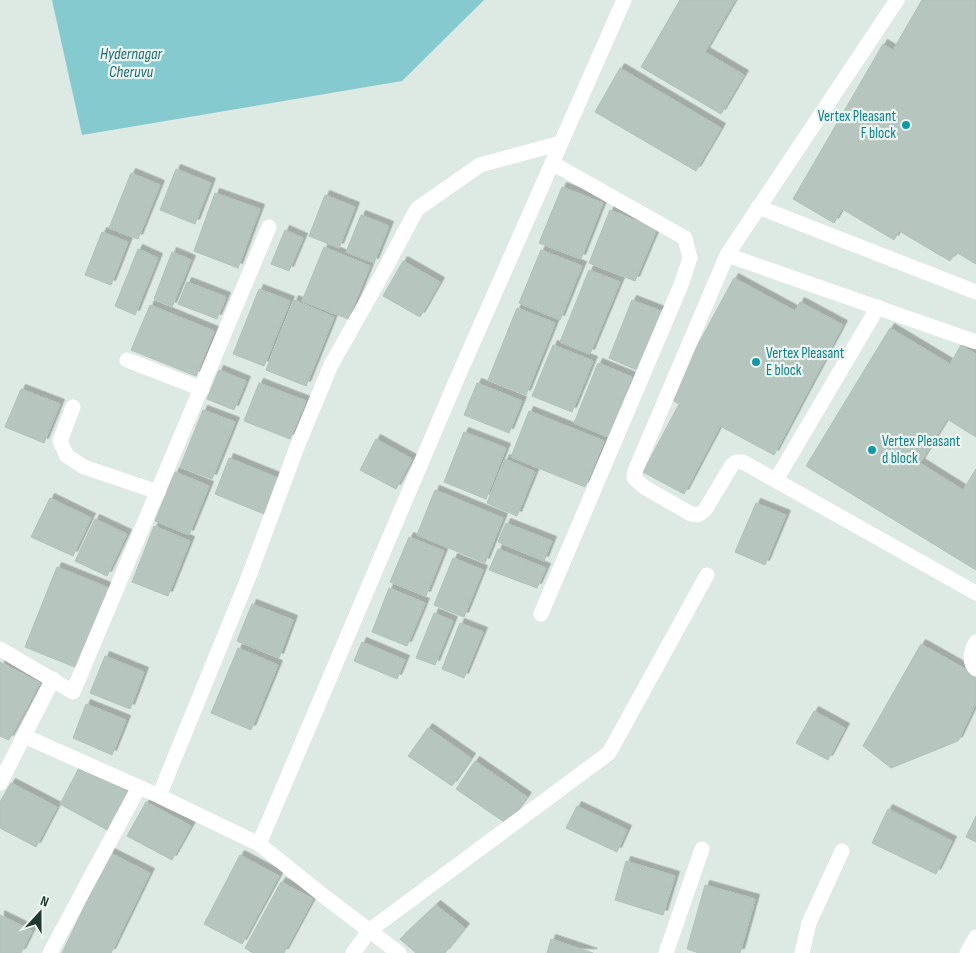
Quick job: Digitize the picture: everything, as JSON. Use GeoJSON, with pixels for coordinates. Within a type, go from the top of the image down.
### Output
{"type":"FeatureCollection","features":[{"type":"Feature","properties":{"kind":"street"},"geometry":{"type":"LineString","coordinates":[[259,844],[456,381],[624,0]]}},
{"type":"Feature","properties":{"kind":"street"},"geometry":{"type":"LineString","coordinates":[[897,0],[727,255],[635,471],[634,478],[636,482],[652,492],[692,514],[698,515],[704,510],[736,462],[743,462],[976,593]]}},
{"type":"Feature","properties":{"kind":"street"},"geometry":{"type":"LineString","coordinates":[[159,796],[331,365],[380,280],[417,209],[480,165],[561,143]]}},
{"type":"Feature","properties":{"kind":"street"},"geometry":{"type":"LineString","coordinates":[[541,614],[673,303],[690,258],[685,238],[552,163]]}},
{"type":"Feature","properties":{"kind":"street"},"geometry":{"type":"LineString","coordinates":[[758,207],[976,292]]}},
{"type":"Feature","properties":{"kind":"street"},"geometry":{"type":"LineString","coordinates":[[0,649],[73,692],[269,227]]}},
{"type":"Feature","properties":{"kind":"street"},"geometry":{"type":"LineString","coordinates":[[727,255],[976,342]]}},
{"type":"Feature","properties":{"kind":"street"},"geometry":{"type":"LineString","coordinates":[[776,480],[878,307]]}},
{"type":"Feature","properties":{"kind":"street"},"geometry":{"type":"LineString","coordinates":[[127,360],[202,389]]}},
{"type":"Feature","properties":{"kind":"street"},"geometry":{"type":"LineString","coordinates":[[73,407],[60,441],[67,456],[84,467],[158,492]]}},
{"type":"Feature","properties":{"kind":"street"},"geometry":{"type":"LineString","coordinates":[[353,953],[370,930],[609,753],[707,575]]}},
{"type":"Feature","properties":{"kind":"street"},"geometry":{"type":"LineString","coordinates":[[976,642],[971,653],[971,662],[976,669]]}},
{"type":"Feature","properties":{"kind":"street"},"geometry":{"type":"LineString","coordinates":[[0,783],[53,680]]}},
{"type":"Feature","properties":{"kind":"street"},"geometry":{"type":"LineString","coordinates":[[24,736],[159,796],[259,844],[399,953]]}},
{"type":"Feature","properties":{"kind":"street"},"geometry":{"type":"LineString","coordinates":[[50,953],[139,787]]}},
{"type":"Feature","properties":{"kind":"street"},"geometry":{"type":"LineString","coordinates":[[666,953],[702,849]]}},
{"type":"Feature","properties":{"kind":"street"},"geometry":{"type":"LineString","coordinates":[[802,953],[809,924],[842,851]]}},
{"type":"Feature","properties":{"kind":"street"},"geometry":{"type":"LineString","coordinates":[[967,953],[976,936]]}},
{"type":"Feature","properties":{"kind":"water","name":"Hydernagar Cheruvu"},"geometry":{"type":"Polygon","coordinates":[[[52,0],[484,0],[402,81],[82,135],[52,0]]]}},
{"type":"Feature","properties":{"kind":"building"},"geometry":{"type":"Polygon","coordinates":[[[680,0],[735,0],[705,52],[744,75],[721,114],[641,67],[680,0]]]}},
{"type":"Feature","properties":{"kind":"building","name":"Vertex Pleasant F block"},"geometry":{"type":"Polygon","coordinates":[[[922,0],[976,0],[976,264],[956,252],[950,261],[899,231],[894,240],[842,209],[834,223],[793,199],[883,44],[893,50],[922,0]]]}},
{"type":"Feature","properties":{"kind":"building"},"geometry":{"type":"Polygon","coordinates":[[[620,68],[721,128],[696,171],[595,112],[620,68]]]}},
{"type":"Feature","properties":{"kind":"building"},"geometry":{"type":"Polygon","coordinates":[[[176,169],[211,183],[195,224],[160,210],[176,169]]]}},
{"type":"Feature","properties":{"kind":"building"},"geometry":{"type":"Polygon","coordinates":[[[131,173],[160,185],[138,239],[109,228],[131,173]]]}},
{"type":"Feature","properties":{"kind":"building"},"geometry":{"type":"Polygon","coordinates":[[[562,187],[603,203],[581,259],[539,243],[562,187]]]}},
{"type":"Feature","properties":{"kind":"building"},"geometry":{"type":"Polygon","coordinates":[[[215,193],[260,209],[238,268],[194,251],[215,193]]]}},
{"type":"Feature","properties":{"kind":"building"},"geometry":{"type":"Polygon","coordinates":[[[325,195],[355,207],[339,248],[309,236],[325,195]]]}},
{"type":"Feature","properties":{"kind":"building"},"geometry":{"type":"Polygon","coordinates":[[[610,210],[657,229],[635,281],[589,263],[610,210]]]}},
{"type":"Feature","properties":{"kind":"building"},"geometry":{"type":"Polygon","coordinates":[[[361,215],[389,226],[374,263],[346,252],[361,215]]]}},
{"type":"Feature","properties":{"kind":"building"},"geometry":{"type":"Polygon","coordinates":[[[285,230],[303,238],[289,271],[271,264],[285,230]]]}},
{"type":"Feature","properties":{"kind":"building"},"geometry":{"type":"Polygon","coordinates":[[[102,232],[128,242],[111,285],[85,275],[102,232]]]}},
{"type":"Feature","properties":{"kind":"building"},"geometry":{"type":"Polygon","coordinates":[[[324,247],[370,266],[348,319],[302,301],[324,247]]]}},
{"type":"Feature","properties":{"kind":"building"},"geometry":{"type":"Polygon","coordinates":[[[138,249],[158,258],[135,315],[115,306],[138,249]]]}},
{"type":"Feature","properties":{"kind":"building"},"geometry":{"type":"Polygon","coordinates":[[[541,250],[582,266],[560,320],[519,303],[541,250]]]}},
{"type":"Feature","properties":{"kind":"building"},"geometry":{"type":"Polygon","coordinates":[[[172,252],[191,260],[172,307],[154,299],[172,252]]]}},
{"type":"Feature","properties":{"kind":"building"},"geometry":{"type":"Polygon","coordinates":[[[403,261],[440,282],[420,317],[383,296],[403,261]]]}},
{"type":"Feature","properties":{"kind":"building"},"geometry":{"type":"Polygon","coordinates":[[[589,270],[620,282],[590,354],[560,342],[589,270]]]}},
{"type":"Feature","properties":{"kind":"building","name":"Vertex Pleasant E block"},"geometry":{"type":"Polygon","coordinates":[[[734,278],[795,311],[800,302],[843,325],[774,455],[720,426],[684,494],[643,472],[679,404],[669,398],[734,278]]]}},
{"type":"Feature","properties":{"kind":"building"},"geometry":{"type":"Polygon","coordinates":[[[187,282],[226,297],[217,319],[178,304],[187,282]]]}},
{"type":"Feature","properties":{"kind":"building"},"geometry":{"type":"Polygon","coordinates":[[[259,289],[290,301],[264,366],[233,354],[259,289]]]}},
{"type":"Feature","properties":{"kind":"building"},"geometry":{"type":"Polygon","coordinates":[[[294,300],[334,317],[306,386],[266,370],[294,300]]]}},
{"type":"Feature","properties":{"kind":"building"},"geometry":{"type":"Polygon","coordinates":[[[632,300],[663,312],[639,371],[609,358],[632,300]]]}},
{"type":"Feature","properties":{"kind":"building"},"geometry":{"type":"Polygon","coordinates":[[[150,305],[214,331],[196,376],[131,350],[150,305]]]}},
{"type":"Feature","properties":{"kind":"building"},"geometry":{"type":"Polygon","coordinates":[[[517,308],[555,323],[526,395],[488,380],[517,308]]]}},
{"type":"Feature","properties":{"kind":"building","name":"Vertex Pleasant d block"},"geometry":{"type":"Polygon","coordinates":[[[890,328],[950,364],[961,345],[976,354],[976,437],[947,419],[920,463],[963,490],[976,469],[976,570],[806,466],[890,328]]]}},
{"type":"Feature","properties":{"kind":"building"},"geometry":{"type":"Polygon","coordinates":[[[553,345],[593,361],[572,412],[532,396],[553,345]]]}},
{"type":"Feature","properties":{"kind":"building"},"geometry":{"type":"Polygon","coordinates":[[[598,363],[632,377],[608,437],[574,423],[598,363]]]}},
{"type":"Feature","properties":{"kind":"building"},"geometry":{"type":"Polygon","coordinates":[[[219,370],[246,381],[234,410],[207,399],[219,370]]]}},
{"type":"Feature","properties":{"kind":"building"},"geometry":{"type":"Polygon","coordinates":[[[259,383],[306,401],[290,439],[244,421],[259,383]]]}},
{"type":"Feature","properties":{"kind":"building"},"geometry":{"type":"Polygon","coordinates":[[[477,383],[522,401],[509,433],[464,415],[477,383]]]}},
{"type":"Feature","properties":{"kind":"building"},"geometry":{"type":"Polygon","coordinates":[[[21,389],[60,404],[44,443],[5,427],[21,389]]]}},
{"type":"Feature","properties":{"kind":"building"},"geometry":{"type":"Polygon","coordinates":[[[203,410],[235,422],[212,479],[180,467],[203,410]]]}},
{"type":"Feature","properties":{"kind":"building"},"geometry":{"type":"Polygon","coordinates":[[[529,411],[604,441],[585,487],[511,457],[529,411]]]}},
{"type":"Feature","properties":{"kind":"building"},"geometry":{"type":"Polygon","coordinates":[[[464,432],[506,448],[486,499],[444,482],[464,432]]]}},
{"type":"Feature","properties":{"kind":"building"},"geometry":{"type":"Polygon","coordinates":[[[376,439],[412,459],[396,489],[360,470],[376,439]]]}},
{"type":"Feature","properties":{"kind":"building"},"geometry":{"type":"Polygon","coordinates":[[[229,458],[278,478],[264,514],[215,494],[229,458]]]}},
{"type":"Feature","properties":{"kind":"building"},"geometry":{"type":"Polygon","coordinates":[[[505,459],[535,472],[517,516],[487,503],[505,459]]]}},
{"type":"Feature","properties":{"kind":"building"},"geometry":{"type":"Polygon","coordinates":[[[175,472],[209,486],[189,535],[155,521],[175,472]]]}},
{"type":"Feature","properties":{"kind":"building"},"geometry":{"type":"Polygon","coordinates":[[[435,490],[503,518],[485,563],[417,535],[435,490]]]}},
{"type":"Feature","properties":{"kind":"building"},"geometry":{"type":"Polygon","coordinates":[[[50,498],[91,518],[73,556],[31,537],[50,498]]]}},
{"type":"Feature","properties":{"kind":"building"},"geometry":{"type":"Polygon","coordinates":[[[756,503],[786,515],[765,565],[735,552],[756,503]]]}},
{"type":"Feature","properties":{"kind":"building"},"geometry":{"type":"Polygon","coordinates":[[[95,519],[127,534],[107,576],[75,561],[95,519]]]}},
{"type":"Feature","properties":{"kind":"building"},"geometry":{"type":"Polygon","coordinates":[[[506,523],[552,541],[544,561],[498,542],[506,523]]]}},
{"type":"Feature","properties":{"kind":"building"},"geometry":{"type":"Polygon","coordinates":[[[154,526],[190,541],[168,596],[132,582],[154,526]]]}},
{"type":"Feature","properties":{"kind":"building"},"geometry":{"type":"Polygon","coordinates":[[[409,537],[444,551],[426,596],[390,582],[409,537]]]}},
{"type":"Feature","properties":{"kind":"building"},"geometry":{"type":"Polygon","coordinates":[[[498,549],[546,568],[537,588],[489,570],[498,549]]]}},
{"type":"Feature","properties":{"kind":"building"},"geometry":{"type":"Polygon","coordinates":[[[453,558],[483,570],[464,617],[434,605],[453,558]]]}},
{"type":"Feature","properties":{"kind":"building"},"geometry":{"type":"Polygon","coordinates":[[[57,567],[109,588],[77,668],[25,647],[57,567]]]}},
{"type":"Feature","properties":{"kind":"building"},"geometry":{"type":"Polygon","coordinates":[[[389,588],[425,603],[407,646],[372,632],[389,588]]]}},
{"type":"Feature","properties":{"kind":"building"},"geometry":{"type":"Polygon","coordinates":[[[252,604],[293,620],[279,658],[237,641],[252,604]]]}},
{"type":"Feature","properties":{"kind":"building"},"geometry":{"type":"Polygon","coordinates":[[[434,613],[453,621],[435,665],[416,658],[434,613]]]}},
{"type":"Feature","properties":{"kind":"building"},"geometry":{"type":"Polygon","coordinates":[[[460,623],[483,632],[464,678],[442,669],[460,623]]]}},
{"type":"Feature","properties":{"kind":"building"},"geometry":{"type":"Polygon","coordinates":[[[362,642],[405,660],[397,679],[354,661],[362,642]]]}},
{"type":"Feature","properties":{"kind":"building"},"geometry":{"type":"Polygon","coordinates":[[[921,644],[976,675],[976,703],[958,741],[891,768],[863,746],[921,644]]]}},
{"type":"Feature","properties":{"kind":"building"},"geometry":{"type":"Polygon","coordinates":[[[238,648],[278,665],[251,730],[211,713],[238,648]]]}},
{"type":"Feature","properties":{"kind":"building"},"geometry":{"type":"Polygon","coordinates":[[[105,656],[144,672],[130,709],[90,693],[105,656]]]}},
{"type":"Feature","properties":{"kind":"building"},"geometry":{"type":"Polygon","coordinates":[[[0,662],[40,683],[9,740],[0,736],[0,662]]]}},
{"type":"Feature","properties":{"kind":"building"},"geometry":{"type":"Polygon","coordinates":[[[86,704],[126,720],[112,755],[73,738],[86,704]]]}},
{"type":"Feature","properties":{"kind":"building"},"geometry":{"type":"Polygon","coordinates":[[[814,711],[845,728],[828,760],[796,743],[814,711]]]}},
{"type":"Feature","properties":{"kind":"building"},"geometry":{"type":"Polygon","coordinates":[[[428,728],[471,758],[452,786],[408,756],[428,728]]]}},
{"type":"Feature","properties":{"kind":"building"},"geometry":{"type":"Polygon","coordinates":[[[475,761],[527,797],[507,824],[456,789],[475,761]]]}},
{"type":"Feature","properties":{"kind":"building"},"geometry":{"type":"Polygon","coordinates":[[[80,766],[130,793],[109,831],[60,804],[80,766]]]}},
{"type":"Feature","properties":{"kind":"building"},"geometry":{"type":"Polygon","coordinates":[[[11,783],[57,807],[36,847],[0,828],[0,802],[11,783]]]}},
{"type":"Feature","properties":{"kind":"building"},"geometry":{"type":"Polygon","coordinates":[[[146,802],[191,826],[172,860],[127,836],[146,802]]]}},
{"type":"Feature","properties":{"kind":"building"},"geometry":{"type":"Polygon","coordinates":[[[577,806],[627,830],[617,852],[566,828],[577,806]]]}},
{"type":"Feature","properties":{"kind":"building"},"geometry":{"type":"Polygon","coordinates":[[[888,809],[952,841],[936,874],[872,843],[888,809]]]}},
{"type":"Feature","properties":{"kind":"building"},"geometry":{"type":"Polygon","coordinates":[[[976,816],[976,842],[966,837],[976,816]]]}},
{"type":"Feature","properties":{"kind":"building"},"geometry":{"type":"Polygon","coordinates":[[[110,853],[150,873],[111,953],[62,953],[110,853]]]}},
{"type":"Feature","properties":{"kind":"building"},"geometry":{"type":"Polygon","coordinates":[[[240,855],[279,876],[242,944],[204,924],[240,855]]]}},
{"type":"Feature","properties":{"kind":"building"},"geometry":{"type":"Polygon","coordinates":[[[626,861],[675,876],[663,915],[615,900],[626,861]]]}},
{"type":"Feature","properties":{"kind":"building"},"geometry":{"type":"Polygon","coordinates":[[[281,882],[313,899],[284,953],[253,953],[245,948],[281,882]]]}},
{"type":"Feature","properties":{"kind":"building"},"geometry":{"type":"Polygon","coordinates":[[[705,885],[755,899],[740,953],[699,953],[687,949],[705,885]]]}},
{"type":"Feature","properties":{"kind":"building"},"geometry":{"type":"Polygon","coordinates":[[[436,905],[465,928],[445,953],[416,953],[400,939],[436,905]]]}},
{"type":"Feature","properties":{"kind":"building"},"geometry":{"type":"Polygon","coordinates":[[[0,915],[32,931],[21,953],[0,953],[0,915]]]}},
{"type":"Feature","properties":{"kind":"building"},"geometry":{"type":"Polygon","coordinates":[[[551,939],[593,953],[547,953],[551,939]]]}},
{"type":"Feature","properties":{"kind":"place","name":"Vertex Pleasant F block"},"geometry":{"type":"Point","coordinates":[906,125]}},
{"type":"Feature","properties":{"kind":"place","name":"Vertex Pleasant E block"},"geometry":{"type":"Point","coordinates":[756,362]}},
{"type":"Feature","properties":{"kind":"place","name":"Vertex Pleasant d block"},"geometry":{"type":"Point","coordinates":[872,450]}}]}
